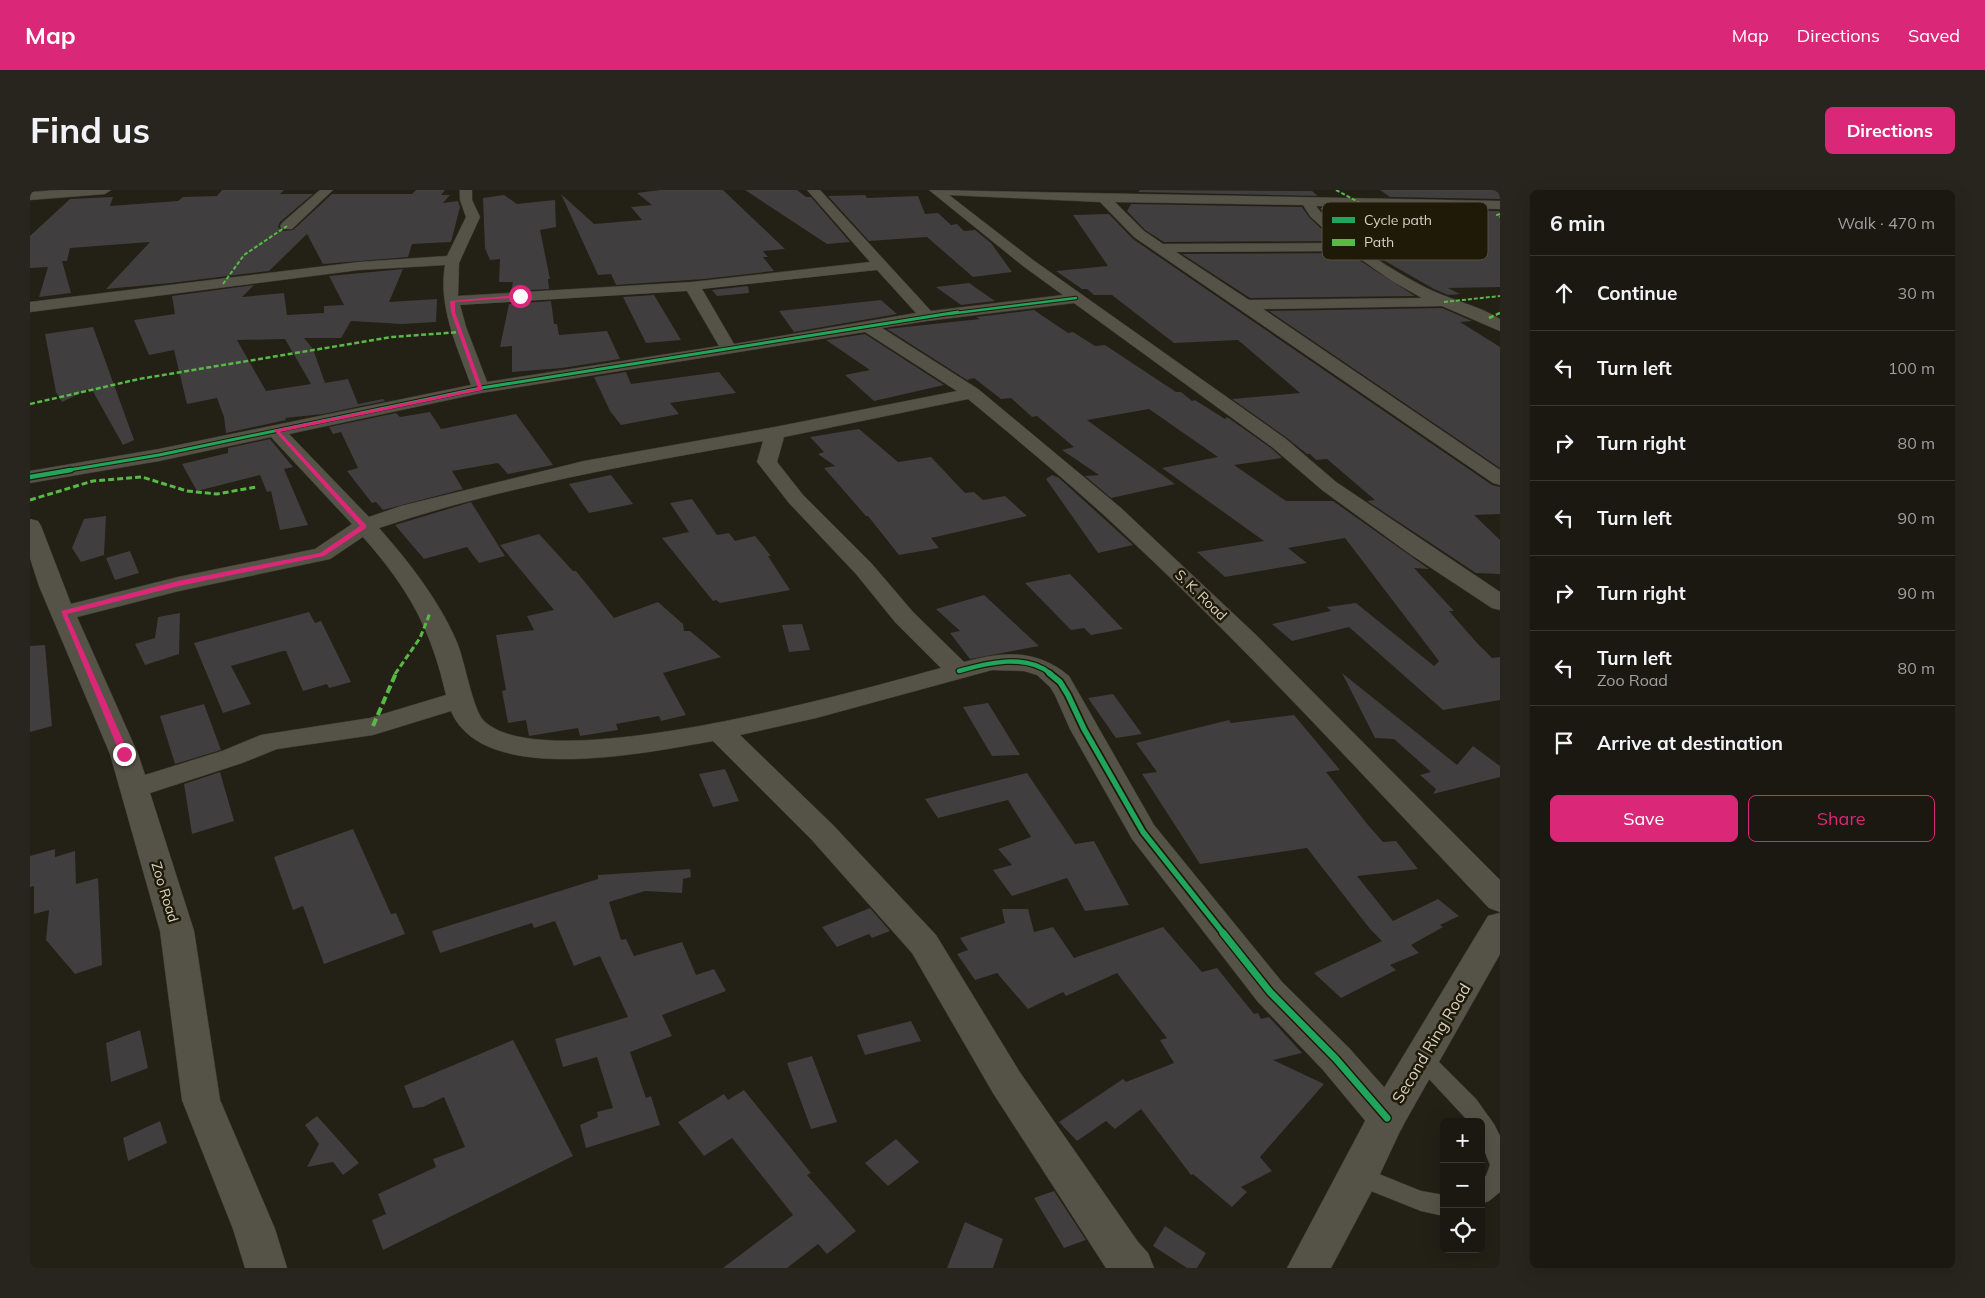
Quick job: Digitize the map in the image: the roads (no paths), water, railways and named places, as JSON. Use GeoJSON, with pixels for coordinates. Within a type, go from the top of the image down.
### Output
{"type":"FeatureCollection","features":[{"type":"Feature","properties":{"kind":"street"},"geometry":{"type":"LineString","coordinates":[[30,196],[105,190]]}},
{"type":"Feature","properties":{"kind":"street"},"geometry":{"type":"LineString","coordinates":[[287,226],[327,190]]}},
{"type":"Feature","properties":{"kind":"street"},"geometry":{"type":"LineString","coordinates":[[466,190],[466,200],[473,217],[453,260],[450,276],[453,312],[481,388]]}},
{"type":"Feature","properties":{"kind":"street"},"geometry":{"type":"LineString","coordinates":[[813,190],[883,265],[927,316]]}},
{"type":"Feature","properties":{"kind":"street"},"geometry":{"type":"LineString","coordinates":[[936,190],[1062,193],[1104,198],[1322,202]]}},
{"type":"Feature","properties":{"kind":"street"},"geometry":{"type":"LineString","coordinates":[[936,190],[1076,298],[1279,443],[1329,486],[1418,549],[1500,603]]}},
{"type":"Feature","properties":{"kind":"street"},"geometry":{"type":"LineString","coordinates":[[1104,198],[1138,234],[1500,479]]}},
{"type":"Feature","properties":{"kind":"street"},"geometry":{"type":"LineString","coordinates":[[1307,202],[1312,213],[1322,221]]}},
{"type":"Feature","properties":{"kind":"street"},"geometry":{"type":"LineString","coordinates":[[1158,248],[1322,247]]}},
{"type":"Feature","properties":{"kind":"street"},"geometry":{"type":"LineString","coordinates":[[30,307],[359,266],[453,260]]}},
{"type":"Feature","properties":{"kind":"street"},"geometry":{"type":"LineString","coordinates":[[1373,260],[1402,280],[1444,302],[1464,307],[1500,326]]}},
{"type":"Feature","properties":{"kind":"street"},"geometry":{"type":"LineString","coordinates":[[452,301],[692,286],[883,265]]}},
{"type":"Feature","properties":{"kind":"street"},"geometry":{"type":"LineString","coordinates":[[692,286],[729,350]]}},
{"type":"Feature","properties":{"kind":"street"},"geometry":{"type":"LineString","coordinates":[[30,476],[92,468],[481,388],[729,350],[927,316],[1076,298]]}},
{"type":"Feature","properties":{"kind":"street"},"geometry":{"type":"LineString","coordinates":[[1245,305],[1444,302]]}},
{"type":"Feature","properties":{"kind":"street","name":"S. K. Road"},"geometry":{"type":"LineString","coordinates":[[869,327],[972,393],[1112,511],[1178,572],[1281,673],[1500,900]]}},
{"type":"Feature","properties":{"kind":"street"},"geometry":{"type":"LineString","coordinates":[[48,597],[178,584],[322,554],[364,526],[409,511],[584,467],[774,433],[972,393]]}},
{"type":"Feature","properties":{"kind":"street"},"geometry":{"type":"LineString","coordinates":[[276,431],[392,557],[430,613],[453,666],[458,700],[476,729],[500,744],[527,749],[556,751],[610,748],[720,732],[991,662],[1028,663],[1046,670],[1060,682],[1084,729],[1144,832],[1270,992],[1336,1059],[1387,1118]]}},
{"type":"Feature","properties":{"kind":"street"},"geometry":{"type":"LineString","coordinates":[[774,433],[767,462],[796,499],[858,562],[904,617],[959,671]]}},
{"type":"Feature","properties":{"kind":"street"},"geometry":{"type":"LineString","coordinates":[[1467,457],[1500,455]]}},
{"type":"Feature","properties":{"kind":"street","name":"Zoo Road"},"geometry":{"type":"LineString","coordinates":[[30,526],[48,597],[121,746],[177,931],[201,1100],[254,1229],[266,1268]]}},
{"type":"Feature","properties":{"kind":"street"},"geometry":{"type":"LineString","coordinates":[[134,788],[232,757],[271,741],[373,726],[458,700]]}},
{"type":"Feature","properties":{"kind":"street"},"geometry":{"type":"LineString","coordinates":[[720,732],[822,832],[924,944],[1006,1082],[1123,1257],[1133,1268]]}},
{"type":"Feature","properties":{"kind":"street","name":"Second Ring Road"},"geometry":{"type":"LineString","coordinates":[[1308,1268],[1387,1118],[1500,925]]}},
{"type":"Feature","properties":{"kind":"lane"},"geometry":{"type":"LineString","coordinates":[[1423,1059],[1484,1124],[1493,1139],[1500,1163]]}},
{"type":"Feature","properties":{"kind":"lane"},"geometry":{"type":"LineString","coordinates":[[1485,1191],[1494,1183],[1500,1167]]}},
{"type":"Feature","properties":{"kind":"lane"},"geometry":{"type":"LineString","coordinates":[[1358,1176],[1421,1201],[1440,1205]]}}]}
